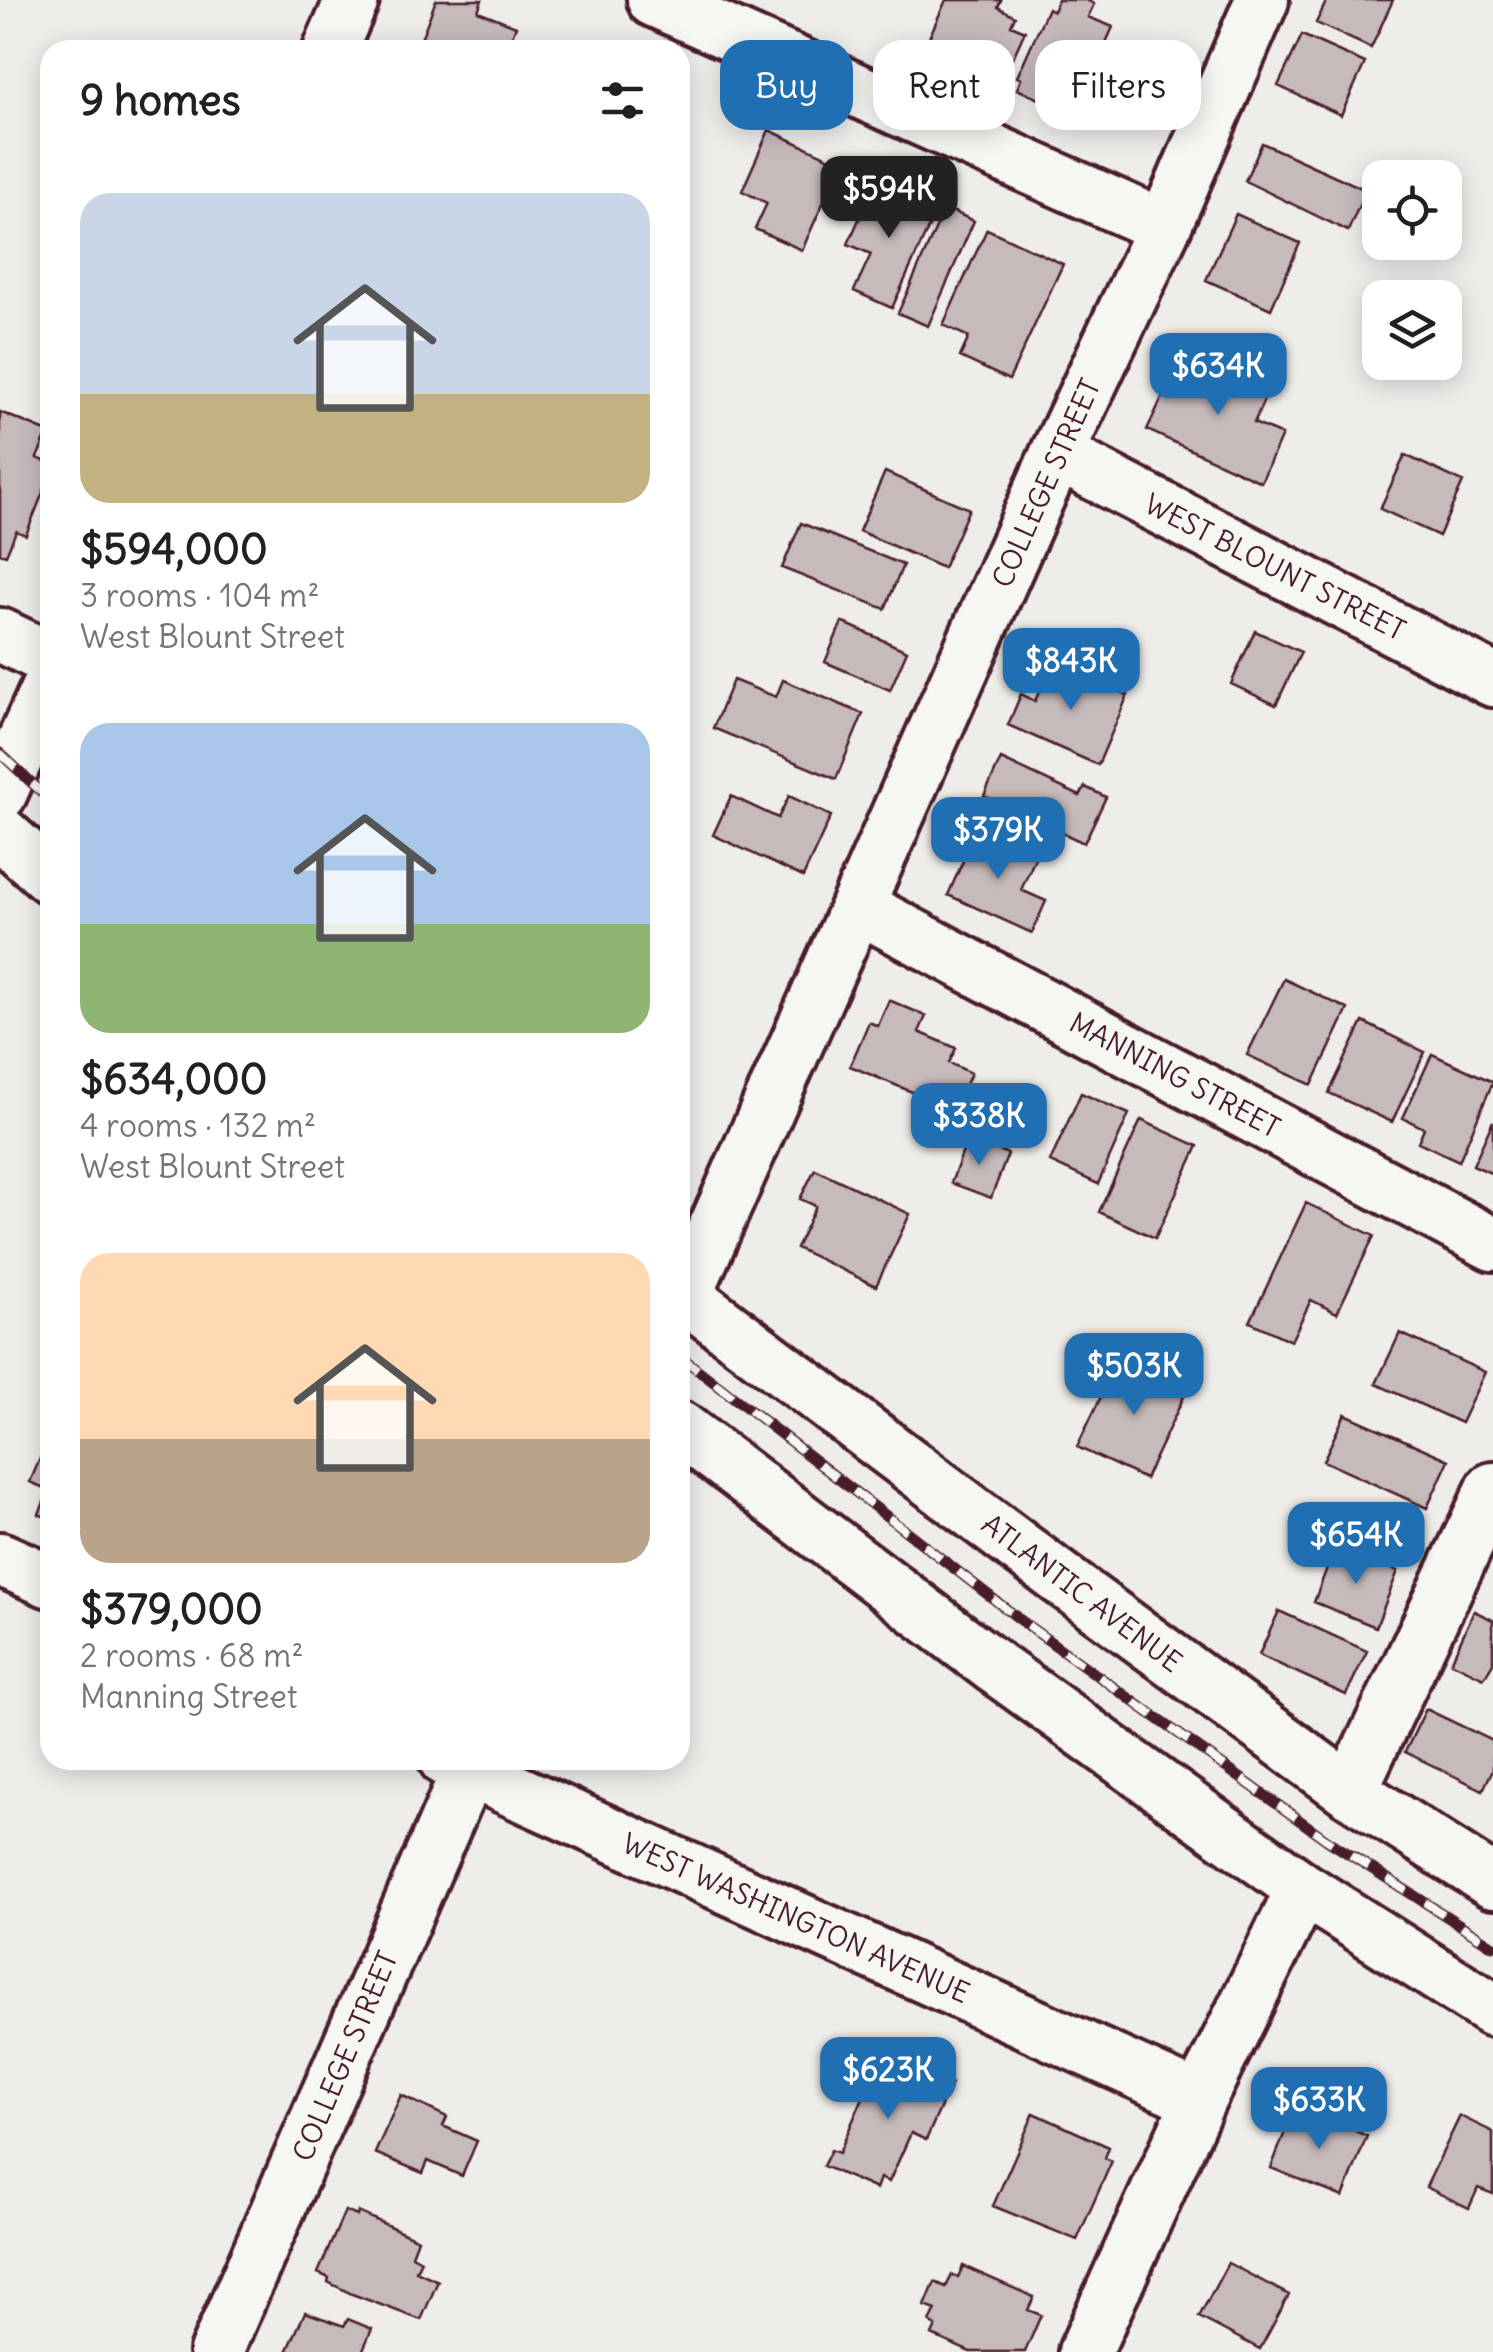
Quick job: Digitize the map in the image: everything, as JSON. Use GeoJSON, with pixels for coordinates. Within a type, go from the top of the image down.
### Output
{"type":"FeatureCollection","features":[{"type":"Feature","properties":{"kind":"street"},"geometry":{"type":"LineString","coordinates":[[334,40],[352,0]]}},
{"type":"Feature","properties":{"kind":"street"},"geometry":{"type":"LineString","coordinates":[[654,0],[1164,226]]}},
{"type":"Feature","properties":{"kind":"street","name":"COLLEGE STREET"},"geometry":{"type":"LineString","coordinates":[[690,1278],[1262,0]]}},
{"type":"Feature","properties":{"kind":"street","name":"WEST BLOUNT STREET"},"geometry":{"type":"LineString","coordinates":[[1057,454],[1493,680]]}},
{"type":"Feature","properties":{"kind":"street"},"geometry":{"type":"LineString","coordinates":[[0,635],[40,653]]}},
{"type":"Feature","properties":{"kind":"street"},"geometry":{"type":"LineString","coordinates":[[0,794],[37,756]]}},
{"type":"Feature","properties":{"kind":"street"},"geometry":{"type":"LineString","coordinates":[[0,832],[40,868]]}},
{"type":"Feature","properties":{"kind":"street","name":"MANNING STREET"},"geometry":{"type":"LineString","coordinates":[[857,906],[1493,1244]]}},
{"type":"Feature","properties":{"kind":"street","name":"ATLANTIC AVENUE"},"geometry":{"type":"LineString","coordinates":[[690,1299],[1350,1791],[1493,1882]]}},
{"type":"Feature","properties":{"kind":"street"},"geometry":{"type":"LineString","coordinates":[[690,1436],[996,1668],[1303,1888],[1493,2010]]}},
{"type":"Feature","properties":{"kind":"street"},"geometry":{"type":"LineString","coordinates":[[1350,1791],[1493,1490]]}},
{"type":"Feature","properties":{"kind":"street"},"geometry":{"type":"LineString","coordinates":[[0,1558],[40,1576]]}},
{"type":"Feature","properties":{"kind":"street","name":"COLLEGE STREET"},"geometry":{"type":"LineString","coordinates":[[216,2352],[460,1770]]}},
{"type":"Feature","properties":{"kind":"street","name":"WEST WASHINGTON AVENUE"},"geometry":{"type":"LineString","coordinates":[[478,1770],[1200,2100]]}},
{"type":"Feature","properties":{"kind":"street"},"geometry":{"type":"LineString","coordinates":[[1084,2352],[1303,1888]]}},
{"type":"Feature","properties":{"kind":"building"},"geometry":{"type":"Polygon","coordinates":[[[436,0],[482,0],[478,11],[516,26],[511,40],[420,40],[436,0]]]}},
{"type":"Feature","properties":{"kind":"building"},"geometry":{"type":"Polygon","coordinates":[[[946,0],[1001,0],[998,7],[1015,16],[1011,25],[1025,31],[1015,53],[1015,40],[928,40],[946,0]]]}},
{"type":"Feature","properties":{"kind":"building"},"geometry":{"type":"Polygon","coordinates":[[[1058,0],[1086,0],[1094,4],[1088,17],[1113,27],[1107,40],[1035,40],[1035,97],[1017,89],[1021,79],[1017,77],[1048,8],[1053,11],[1058,0]]]}},
{"type":"Feature","properties":{"kind":"building"},"geometry":{"type":"Polygon","coordinates":[[[1327,0],[1393,0],[1371,48],[1316,23],[1327,0]]]}},
{"type":"Feature","properties":{"kind":"building"},"geometry":{"type":"Polygon","coordinates":[[[1302,35],[1365,63],[1341,115],[1278,86],[1302,35]]]}},
{"type":"Feature","properties":{"kind":"building"},"geometry":{"type":"Polygon","coordinates":[[[769,130],[841,163],[802,250],[755,229],[767,203],[742,191],[769,130]]]}},
{"type":"Feature","properties":{"kind":"building"},"geometry":{"type":"Polygon","coordinates":[[[1262,143],[1362,188],[1362,199],[1348,231],[1245,181],[1262,143]]]}},
{"type":"Feature","properties":{"kind":"building"},"geometry":{"type":"Polygon","coordinates":[[[876,181],[937,209],[892,308],[854,291],[871,254],[848,244],[876,181]]]}},
{"type":"Feature","properties":{"kind":"building"},"geometry":{"type":"Polygon","coordinates":[[[945,208],[974,221],[928,326],[898,313],[945,208]]]}},
{"type":"Feature","properties":{"kind":"building"},"geometry":{"type":"Polygon","coordinates":[[[1236,214],[1300,243],[1271,309],[1206,280],[1236,214]]]}},
{"type":"Feature","properties":{"kind":"building"},"geometry":{"type":"Polygon","coordinates":[[[987,229],[1063,264],[1009,380],[960,357],[969,337],[943,325],[987,229]]]}},
{"type":"Feature","properties":{"kind":"building"},"geometry":{"type":"Polygon","coordinates":[[[1180,359],[1232,382],[1241,364],[1273,379],[1254,423],[1282,435],[1261,482],[1147,430],[1180,359]]]}},
{"type":"Feature","properties":{"kind":"building"},"geometry":{"type":"Polygon","coordinates":[[[0,412],[40,429],[40,500],[26,535],[16,531],[6,555],[0,553],[0,412]]]}},
{"type":"Feature","properties":{"kind":"building"},"geometry":{"type":"Polygon","coordinates":[[[1405,455],[1463,482],[1439,536],[1380,509],[1405,455]]]}},
{"type":"Feature","properties":{"kind":"building"},"geometry":{"type":"Polygon","coordinates":[[[885,472],[969,509],[943,568],[859,531],[885,472]]]}},
{"type":"Feature","properties":{"kind":"building"},"geometry":{"type":"Polygon","coordinates":[[[801,523],[903,565],[885,609],[782,568],[801,523]]]}},
{"type":"Feature","properties":{"kind":"building"},"geometry":{"type":"Polygon","coordinates":[[[842,622],[907,651],[890,690],[825,662],[842,622]]]}},
{"type":"Feature","properties":{"kind":"building"},"geometry":{"type":"Polygon","coordinates":[[[1255,631],[1301,652],[1276,705],[1231,684],[1255,631]]]}},
{"type":"Feature","properties":{"kind":"building"},"geometry":{"type":"Polygon","coordinates":[[[1052,662],[1128,695],[1098,765],[1008,725],[1021,694],[1035,701],[1052,662]]]}},
{"type":"Feature","properties":{"kind":"building"},"geometry":{"type":"Polygon","coordinates":[[[733,680],[776,697],[783,680],[863,714],[836,779],[713,728],[733,680]]]}},
{"type":"Feature","properties":{"kind":"building"},"geometry":{"type":"Polygon","coordinates":[[[1001,759],[1080,796],[1085,787],[1106,797],[1084,843],[984,796],[1001,759]]]}},
{"type":"Feature","properties":{"kind":"building"},"geometry":{"type":"Polygon","coordinates":[[[731,796],[778,818],[789,796],[831,816],[803,877],[713,835],[731,796]]]}},
{"type":"Feature","properties":{"kind":"building"},"geometry":{"type":"Polygon","coordinates":[[[977,829],[1036,856],[1021,890],[1046,901],[1032,933],[948,895],[977,829]]]}},
{"type":"Feature","properties":{"kind":"building"},"geometry":{"type":"Polygon","coordinates":[[[1284,979],[1348,1009],[1312,1085],[1247,1055],[1284,979]]]}},
{"type":"Feature","properties":{"kind":"building"},"geometry":{"type":"Polygon","coordinates":[[[889,1000],[926,1016],[919,1032],[956,1048],[949,1063],[971,1073],[955,1110],[850,1066],[869,1022],[878,1026],[889,1000]]]}},
{"type":"Feature","properties":{"kind":"building"},"geometry":{"type":"Polygon","coordinates":[[[1363,1022],[1425,1052],[1392,1122],[1329,1093],[1363,1022]]]}},
{"type":"Feature","properties":{"kind":"building"},"geometry":{"type":"Polygon","coordinates":[[[1432,1054],[1493,1082],[1459,1161],[1418,1142],[1424,1128],[1403,1118],[1432,1054]]]}},
{"type":"Feature","properties":{"kind":"building"},"geometry":{"type":"Polygon","coordinates":[[[1081,1093],[1129,1114],[1098,1184],[1050,1162],[1081,1093]]]}},
{"type":"Feature","properties":{"kind":"building"},"geometry":{"type":"Polygon","coordinates":[[[1141,1120],[1198,1146],[1155,1238],[1099,1212],[1141,1120]]]}},
{"type":"Feature","properties":{"kind":"building"},"geometry":{"type":"Polygon","coordinates":[[[1493,1121],[1493,1174],[1473,1165],[1493,1121]]]}},
{"type":"Feature","properties":{"kind":"building"},"geometry":{"type":"Polygon","coordinates":[[[968,1138],[1008,1154],[991,1198],[951,1183],[968,1138]]]}},
{"type":"Feature","properties":{"kind":"building"},"geometry":{"type":"Polygon","coordinates":[[[815,1169],[910,1214],[876,1286],[796,1248],[816,1206],[800,1199],[815,1169]]]}},
{"type":"Feature","properties":{"kind":"building"},"geometry":{"type":"Polygon","coordinates":[[[1306,1203],[1374,1236],[1337,1313],[1311,1300],[1291,1341],[1250,1322],[1306,1203]]]}},
{"type":"Feature","properties":{"kind":"building"},"geometry":{"type":"Polygon","coordinates":[[[1400,1333],[1485,1372],[1461,1423],[1376,1384],[1400,1333]]]}},
{"type":"Feature","properties":{"kind":"building"},"geometry":{"type":"Polygon","coordinates":[[[1117,1363],[1161,1383],[1170,1364],[1194,1375],[1145,1479],[1077,1447],[1117,1363]]]}},
{"type":"Feature","properties":{"kind":"building"},"geometry":{"type":"Polygon","coordinates":[[[1345,1414],[1449,1460],[1427,1508],[1323,1461],[1345,1414]]]}},
{"type":"Feature","properties":{"kind":"building"},"geometry":{"type":"Polygon","coordinates":[[[40,1458],[40,1486],[30,1482],[40,1458]]]}},
{"type":"Feature","properties":{"kind":"building"},"geometry":{"type":"Polygon","coordinates":[[[1335,1547],[1398,1571],[1376,1627],[1314,1602],[1335,1547]]]}},
{"type":"Feature","properties":{"kind":"building"},"geometry":{"type":"Polygon","coordinates":[[[1279,1611],[1367,1651],[1346,1695],[1259,1655],[1279,1611]]]}},
{"type":"Feature","properties":{"kind":"building"},"geometry":{"type":"Polygon","coordinates":[[[1474,1611],[1493,1620],[1493,1663],[1484,1678],[1451,1662],[1474,1611]]]}},
{"type":"Feature","properties":{"kind":"building"},"geometry":{"type":"Polygon","coordinates":[[[1426,1709],[1493,1741],[1493,1769],[1483,1790],[1405,1752],[1426,1709]]]}},
{"type":"Feature","properties":{"kind":"building"},"geometry":{"type":"Polygon","coordinates":[[[893,2058],[951,2084],[926,2140],[911,2133],[889,2182],[880,2178],[876,2189],[823,2166],[831,2150],[839,2153],[877,2065],[888,2070],[893,2058]]]}},
{"type":"Feature","properties":{"kind":"building"},"geometry":{"type":"Polygon","coordinates":[[[401,2095],[447,2117],[443,2126],[477,2141],[462,2176],[428,2161],[423,2173],[375,2153],[401,2095]]]}},
{"type":"Feature","properties":{"kind":"building"},"geometry":{"type":"Polygon","coordinates":[[[1295,2106],[1367,2136],[1343,2197],[1271,2168],[1295,2106]]]}},
{"type":"Feature","properties":{"kind":"building"},"geometry":{"type":"Polygon","coordinates":[[[1034,2113],[1109,2147],[1105,2158],[1112,2161],[1077,2240],[993,2206],[1034,2113]]]}},
{"type":"Feature","properties":{"kind":"building"},"geometry":{"type":"Polygon","coordinates":[[[1460,2116],[1493,2132],[1493,2194],[1478,2188],[1469,2208],[1426,2187],[1460,2116]]]}},
{"type":"Feature","properties":{"kind":"building"},"geometry":{"type":"Polygon","coordinates":[[[345,2211],[357,2216],[358,2212],[418,2239],[412,2255],[421,2260],[416,2271],[438,2281],[421,2320],[352,2294],[318,2273],[345,2211]]]}},
{"type":"Feature","properties":{"kind":"building"},"geometry":{"type":"Polygon","coordinates":[[[1228,2263],[1289,2295],[1260,2349],[1199,2317],[1228,2263]]]}},
{"type":"Feature","properties":{"kind":"building"},"geometry":{"type":"Polygon","coordinates":[[[963,2266],[1034,2297],[1028,2310],[1041,2315],[1025,2352],[970,2352],[932,2335],[936,2326],[930,2322],[936,2310],[925,2306],[935,2282],[946,2287],[952,2275],[958,2277],[963,2266]]]}},
{"type":"Feature","properties":{"kind":"building"},"geometry":{"type":"Polygon","coordinates":[[[305,2312],[344,2326],[348,2319],[372,2329],[362,2352],[287,2352],[305,2312]]]}},
{"type":"Feature","properties":{"kind":"railway"},"geometry":{"type":"LineString","coordinates":[[0,753],[40,791]]}},
{"type":"Feature","properties":{"kind":"railway"},"geometry":{"type":"LineString","coordinates":[[690,1364],[1027,1625],[1327,1840],[1493,1946]]}}]}
